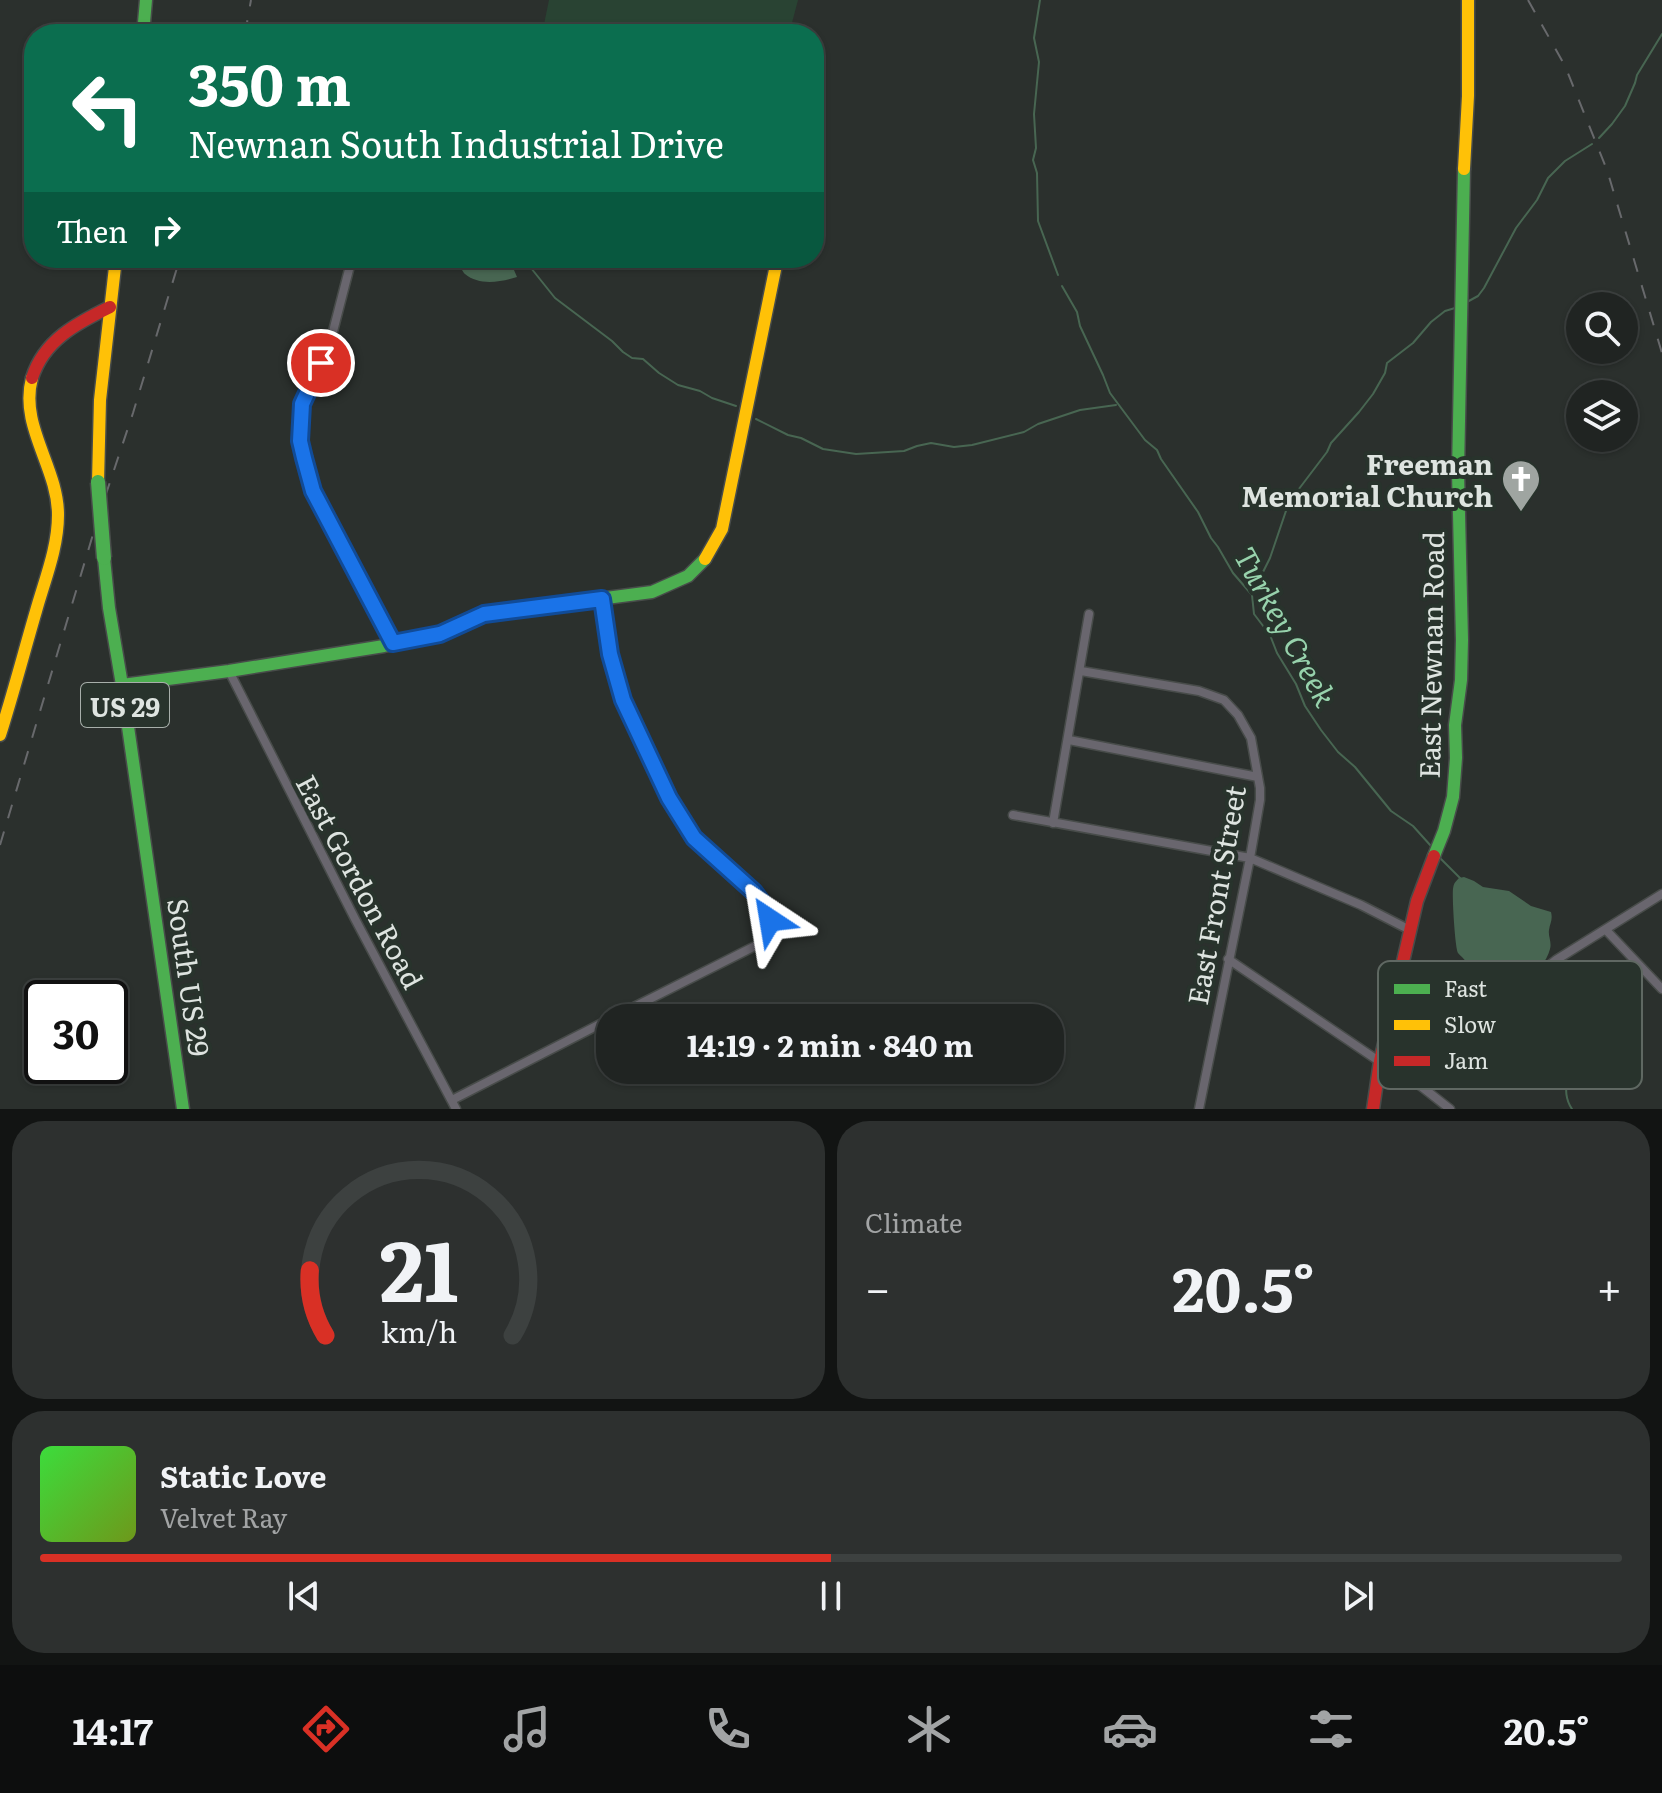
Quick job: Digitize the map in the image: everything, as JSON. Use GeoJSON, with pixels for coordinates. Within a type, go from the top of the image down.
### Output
{"type":"FeatureCollection","features":[{"type":"Feature","properties":{"kind":"street"},"geometry":{"type":"LineString","coordinates":[[144,24],[146,0]]}},
{"type":"Feature","properties":{"kind":"street","name":"East Newnan Road"},"geometry":{"type":"LineString","coordinates":[[1403,961],[1417,901],[1444,831],[1453,797],[1456,758],[1455,725],[1461,672],[1458,472],[1468,0]]}},
{"type":"Feature","properties":{"kind":"street","name":"US 29"},"geometry":{"type":"LineString","coordinates":[[115,268],[100,400],[98,482],[109,608],[122,685]]}},
{"type":"Feature","properties":{"kind":"street"},"geometry":{"type":"LineString","coordinates":[[349,268],[330,343],[302,404],[300,441],[313,491],[393,643]]}},
{"type":"Feature","properties":{"kind":"street"},"geometry":{"type":"LineString","coordinates":[[122,685],[229,671],[440,634],[484,614],[652,592],[688,576],[706,557],[722,529],[775,268]]}},
{"type":"Feature","properties":{"kind":"street"},"geometry":{"type":"LineString","coordinates":[[0,735],[52,559],[59,522],[53,477],[30,415],[30,383],[40,359],[59,336],[110,307]]}},
{"type":"Feature","properties":{"kind":"street"},"geometry":{"type":"LineString","coordinates":[[602,599],[610,654],[623,700],[669,798],[694,838],[754,892],[777,935],[639,1004]]}},
{"type":"Feature","properties":{"kind":"street"},"geometry":{"type":"LineString","coordinates":[[1053,823],[1089,614]]}},
{"type":"Feature","properties":{"kind":"street","name":"East Gordon Road"},"geometry":{"type":"LineString","coordinates":[[229,671],[454,1105]]}},
{"type":"Feature","properties":{"kind":"street","name":"East Front Street"},"geometry":{"type":"LineString","coordinates":[[1081,671],[1199,691],[1224,700],[1238,715],[1251,738],[1260,800],[1200,1107]]}},
{"type":"Feature","properties":{"kind":"street","name":"South US 29"},"geometry":{"type":"LineString","coordinates":[[122,685],[183,1109]]}},
{"type":"Feature","properties":{"kind":"street"},"geometry":{"type":"LineString","coordinates":[[1069,740],[1258,777]]}},
{"type":"Feature","properties":{"kind":"street"},"geometry":{"type":"LineString","coordinates":[[1013,815],[1250,858],[1361,905],[1410,930]]}},
{"type":"Feature","properties":{"kind":"street"},"geometry":{"type":"LineString","coordinates":[[1555,961],[1662,894]]}},
{"type":"Feature","properties":{"kind":"street"},"geometry":{"type":"LineString","coordinates":[[1606,930],[1635,961]]}},
{"type":"Feature","properties":{"kind":"street"},"geometry":{"type":"LineString","coordinates":[[1228,959],[1378,1060]]}},
{"type":"Feature","properties":{"kind":"street"},"geometry":{"type":"LineString","coordinates":[[1642,968],[1662,989]]}},
{"type":"Feature","properties":{"kind":"street"},"geometry":{"type":"LineString","coordinates":[[454,1105],[596,1026]]}},
{"type":"Feature","properties":{"kind":"street","name":"East Newnan Road"},"geometry":{"type":"LineString","coordinates":[[1373,1109],[1378,1075]]}},
{"type":"Feature","properties":{"kind":"street"},"geometry":{"type":"LineString","coordinates":[[1424,1089],[1450,1109]]}},
{"type":"Feature","properties":{"kind":"street"},"geometry":{"type":"LineString","coordinates":[[1200,1107],[1209,1109]]}},
{"type":"Feature","properties":{"kind":"shaded area"},"geometry":{"type":"Polygon","coordinates":[[[549,0],[798,0],[792,24],[544,24],[549,0]]]}},
{"type":"Feature","properties":{"kind":"shaded area"},"geometry":{"type":"Polygon","coordinates":[[[461,268],[510,268],[517,277],[483,282],[464,274],[461,268]]]}},
{"type":"Feature","properties":{"kind":"shaded area"},"geometry":{"type":"Polygon","coordinates":[[[1464,877],[1483,887],[1509,891],[1531,906],[1551,912],[1550,946],[1545,961],[1466,961],[1458,953],[1454,922],[1453,889],[1459,878],[1464,877]]]}},
{"type":"Feature","properties":{"kind":"waterway"},"geometry":{"type":"LineString","coordinates":[[1040,0],[1034,38],[1039,62],[1033,160],[1037,173],[1038,221],[1058,275]]}},
{"type":"Feature","properties":{"kind":"waterway"},"geometry":{"type":"LineString","coordinates":[[1599,138],[1625,106],[1637,75],[1662,34]]}},
{"type":"Feature","properties":{"kind":"waterway"},"geometry":{"type":"LineString","coordinates":[[1467,302],[1484,288],[1516,228],[1537,200],[1548,178],[1565,161],[1592,144]]}},
{"type":"Feature","properties":{"kind":"waterway","name":"Turkey Creek"},"geometry":{"type":"LineString","coordinates":[[531,268],[555,298],[623,352],[632,358],[643,359],[678,385],[736,406]]}},
{"type":"Feature","properties":{"kind":"waterway","name":"Turkey Creek"},"geometry":{"type":"LineString","coordinates":[[1062,286],[1077,312],[1080,326],[1110,393],[1145,440],[1157,450],[1233,573],[1252,595],[1254,614],[1270,635],[1305,706],[1338,752],[1355,767],[1391,811],[1413,826],[1431,846]]}},
{"type":"Feature","properties":{"kind":"waterway"},"geometry":{"type":"LineString","coordinates":[[1252,594],[1270,558],[1289,502],[1331,443],[1373,394],[1387,363],[1413,343],[1431,322],[1445,311],[1455,308]]}},
{"type":"Feature","properties":{"kind":"waterway","name":"Turkey Creek"},"geometry":{"type":"LineString","coordinates":[[756,419],[823,449],[856,454],[904,451],[931,443],[954,447],[972,445],[1024,432],[1080,410],[1116,405]]}},
{"type":"Feature","properties":{"kind":"waterway","name":"Turkey Creek"},"geometry":{"type":"LineString","coordinates":[[1439,857],[1460,878]]}},
{"type":"Feature","properties":{"kind":"waterway","name":"Turkey Creek"},"geometry":{"type":"LineString","coordinates":[[1566,1089],[1572,1109]]}},
{"type":"Feature","properties":{"kind":"railway"},"geometry":{"type":"LineString","coordinates":[[247,24],[251,0]]}},
{"type":"Feature","properties":{"kind":"railway"},"geometry":{"type":"LineString","coordinates":[[1528,0],[1565,66],[1607,170],[1662,353]]}},
{"type":"Feature","properties":{"kind":"railway"},"geometry":{"type":"LineString","coordinates":[[0,845],[177,268]]}},
{"type":"Feature","properties":{"kind":"traffic: fast"},"geometry":{"type":"LineString","coordinates":[[144,24],[146,0]]}},
{"type":"Feature","properties":{"kind":"traffic: fast"},"geometry":{"type":"LineString","coordinates":[[1434,856],[1453,797],[1455,725],[1461,680],[1458,472],[1464,169]]}},
{"type":"Feature","properties":{"kind":"traffic: fast"},"geometry":{"type":"LineString","coordinates":[[98,482],[104,558]]}},
{"type":"Feature","properties":{"kind":"traffic: fast"},"geometry":{"type":"LineString","coordinates":[[104,558],[183,1109]]}},
{"type":"Feature","properties":{"kind":"traffic: fast"},"geometry":{"type":"LineString","coordinates":[[122,685],[384,646],[440,634],[484,614],[652,592],[688,576],[705,559]]}},
{"type":"Feature","properties":{"kind":"traffic: slow"},"geometry":{"type":"LineString","coordinates":[[1464,169],[1468,0]]}},
{"type":"Feature","properties":{"kind":"traffic: slow"},"geometry":{"type":"LineString","coordinates":[[98,482],[100,400],[115,268]]}},
{"type":"Feature","properties":{"kind":"traffic: slow"},"geometry":{"type":"LineString","coordinates":[[705,559],[722,529],[775,268]]}},
{"type":"Feature","properties":{"kind":"traffic: slow"},"geometry":{"type":"LineString","coordinates":[[0,735],[56,539],[56,497],[31,413],[29,396],[32,378]]}},
{"type":"Feature","properties":{"kind":"traffic: jam"},"geometry":{"type":"LineString","coordinates":[[32,378],[37,365],[53,343],[74,326],[110,307]]}},
{"type":"Feature","properties":{"kind":"traffic: jam"},"geometry":{"type":"LineString","coordinates":[[1403,961],[1417,901],[1434,856]]}},
{"type":"Feature","properties":{"kind":"traffic: jam"},"geometry":{"type":"LineString","coordinates":[[1373,1109],[1378,1075]]}},
{"type":"Feature","properties":{"kind":"place","name":"Freeman Memorial Church"},"geometry":{"type":"Point","coordinates":[1521,513]}},
{"type":"Feature","properties":{"kind":"route"},"geometry":{"type":"LineString","coordinates":[[321,363],[302,404],[300,441],[304,458],[313,491],[393,643],[440,634],[484,614],[602,599],[610,654],[623,700],[669,798],[694,838],[754,892],[770,920]]}}]}
